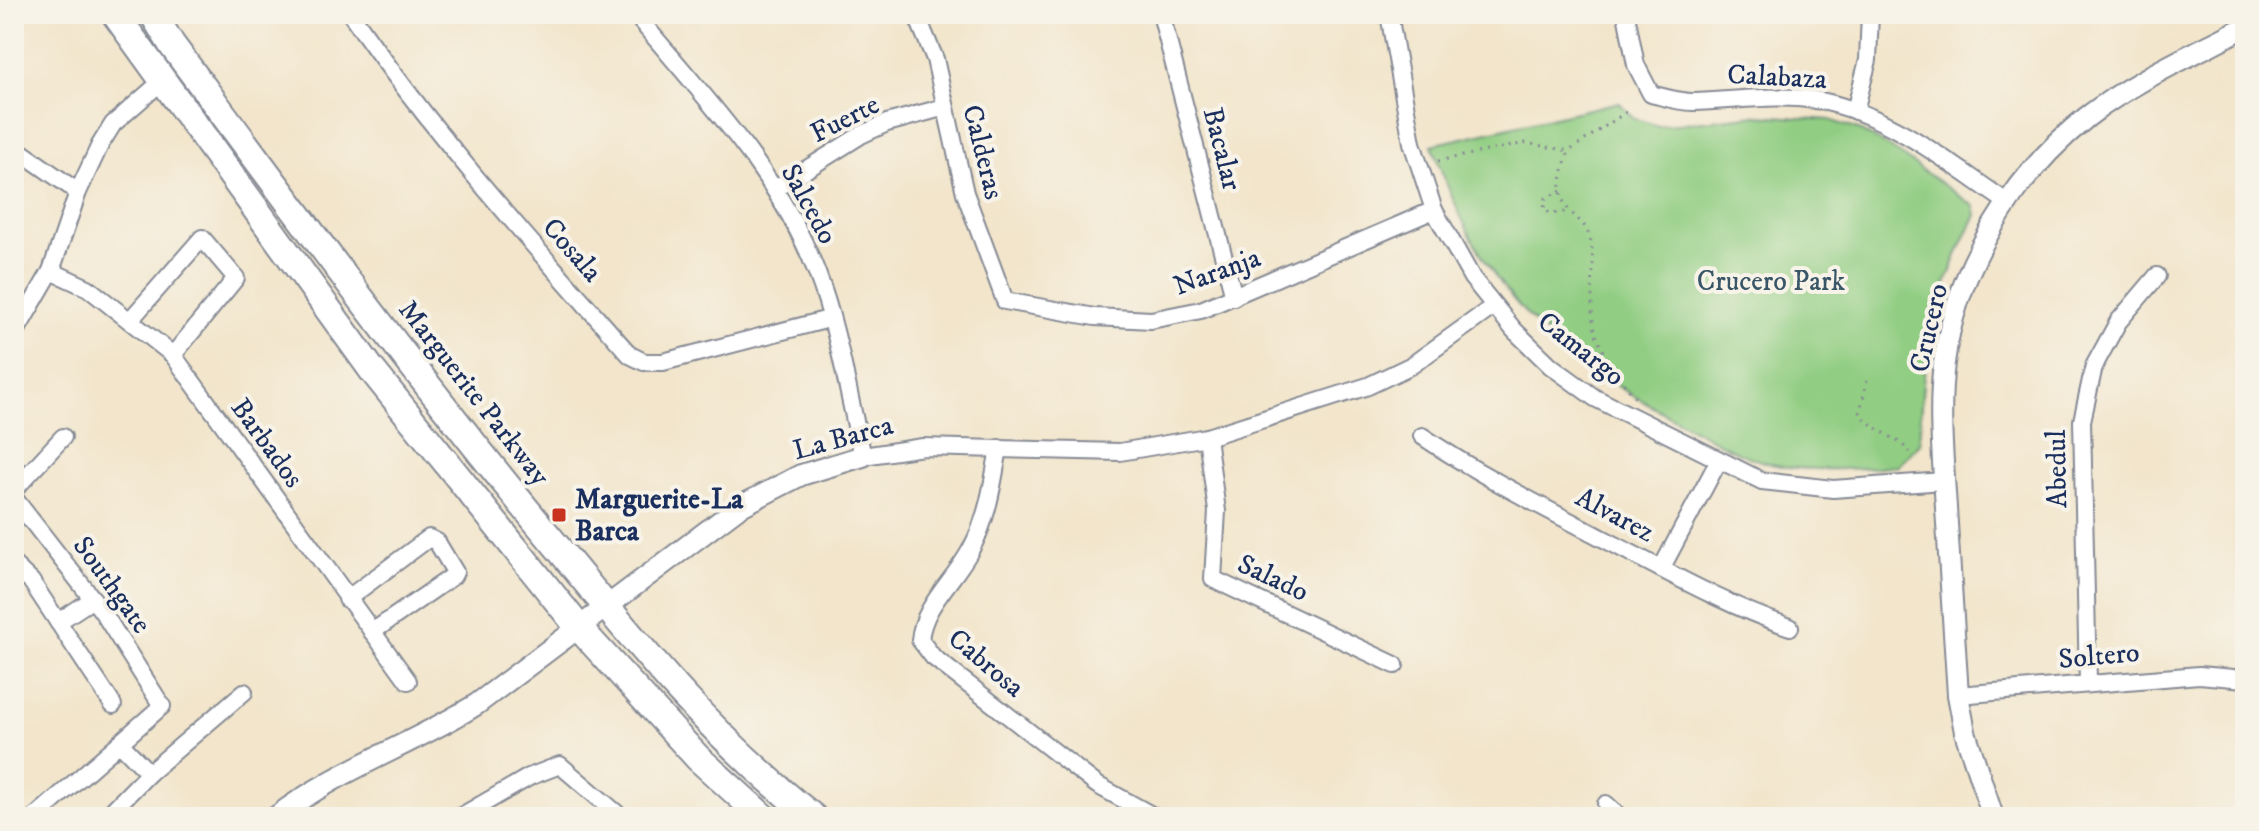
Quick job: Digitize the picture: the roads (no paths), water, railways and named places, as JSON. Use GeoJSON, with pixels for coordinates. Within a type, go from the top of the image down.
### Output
{"type":"FeatureCollection","features":[{"type":"Feature","properties":{"kind":"main road"},"geometry":{"type":"LineString","coordinates":[[115,14],[161,82],[372,370],[580,629],[698,758],[763,817]]}},
{"type":"Feature","properties":{"kind":"main road","name":"Marguerite Parkway"},"geometry":{"type":"LineString","coordinates":[[153,14],[172,45],[386,334],[607,608],[700,717],[813,817]]}},
{"type":"Feature","properties":{"kind":"street","name":"Cosala"},"geometry":{"type":"LineString","coordinates":[[351,14],[390,71],[501,208],[630,355],[644,362],[663,362],[829,319]]}},
{"type":"Feature","properties":{"kind":"street","name":"Salcedo"},"geometry":{"type":"LineString","coordinates":[[635,14],[775,189],[817,274],[863,456]]}},
{"type":"Feature","properties":{"kind":"street","name":"Calderas"},"geometry":{"type":"LineString","coordinates":[[916,14],[935,59],[965,193],[1005,301]]}},
{"type":"Feature","properties":{"kind":"street","name":"Bacalar"},"geometry":{"type":"LineString","coordinates":[[1161,14],[1234,297]]}},
{"type":"Feature","properties":{"kind":"street","name":"Camargo"},"geometry":{"type":"LineString","coordinates":[[1389,14],[1412,143],[1434,210],[1451,246],[1494,306],[1551,366],[1595,398],[1718,462],[1762,481],[1798,488],[1833,489],[1944,481]]}},
{"type":"Feature","properties":{"kind":"street","name":"Calabaza"},"geometry":{"type":"LineString","coordinates":[[1626,14],[1636,65],[1651,94],[1690,102],[1775,97],[1821,101],[1855,111],[1896,129],[2008,203]]}},
{"type":"Feature","properties":{"kind":"street"},"geometry":{"type":"LineString","coordinates":[[1855,111],[1868,60],[1870,14]]}},
{"type":"Feature","properties":{"kind":"street","name":"Crucero"},"geometry":{"type":"LineString","coordinates":[[1993,817],[1965,732],[1958,695],[1941,421],[1944,362],[1956,312],[1977,256],[2008,203],[2057,143],[2089,115],[2130,88],[2245,27]]}},
{"type":"Feature","properties":{"kind":"street"},"geometry":{"type":"LineString","coordinates":[[14,335],[51,271],[78,192],[113,124],[161,82]]}},
{"type":"Feature","properties":{"kind":"street","name":"Fuerte"},"geometry":{"type":"LineString","coordinates":[[775,189],[861,135],[887,123],[945,107]]}},
{"type":"Feature","properties":{"kind":"street"},"geometry":{"type":"LineString","coordinates":[[14,147],[78,192]]}},
{"type":"Feature","properties":{"kind":"street","name":"Naranja"},"geometry":{"type":"LineString","coordinates":[[1005,301],[1095,317],[1151,320],[1201,310],[1434,210]]}},
{"type":"Feature","properties":{"kind":"street"},"geometry":{"type":"LineString","coordinates":[[131,319],[202,238],[236,278],[173,355]]}},
{"type":"Feature","properties":{"kind":"street","name":"Barbados"},"geometry":{"type":"LineString","coordinates":[[51,271],[88,288],[173,355],[408,681]]}},
{"type":"Feature","properties":{"kind":"street","name":"Abedul"},"geometry":{"type":"LineString","coordinates":[[2088,683],[2082,421],[2094,366],[2118,322],[2157,276]]}},
{"type":"Feature","properties":{"kind":"street","name":"La Barca"},"geometry":{"type":"LineString","coordinates":[[276,817],[329,782],[445,724],[580,629],[739,507],[801,475],[863,456],[923,447],[1120,452],[1207,437],[1368,386],[1412,365],[1494,306]]}},
{"type":"Feature","properties":{"kind":"street","name":"Alvarez"},"geometry":{"type":"LineString","coordinates":[[1422,436],[1470,468],[1661,569],[1752,614],[1790,627]]}},
{"type":"Feature","properties":{"kind":"street"},"geometry":{"type":"LineString","coordinates":[[14,490],[63,437]]}},
{"type":"Feature","properties":{"kind":"street","name":"Salado"},"geometry":{"type":"LineString","coordinates":[[1207,437],[1217,511],[1213,579],[1395,665]]}},
{"type":"Feature","properties":{"kind":"street","name":"Cabrosa"},"geometry":{"type":"LineString","coordinates":[[999,448],[988,509],[972,549],[922,621],[920,640],[933,657],[1097,785],[1155,817]]}},
{"type":"Feature","properties":{"kind":"street"},"geometry":{"type":"LineString","coordinates":[[1661,569],[1718,462]]}},
{"type":"Feature","properties":{"kind":"street","name":"Southgate"},"geometry":{"type":"LineString","coordinates":[[14,498],[93,599],[162,706],[120,743]]}},
{"type":"Feature","properties":{"kind":"street"},"geometry":{"type":"LineString","coordinates":[[347,599],[429,538],[437,542],[455,572],[453,576],[372,632]]}},
{"type":"Feature","properties":{"kind":"street"},"geometry":{"type":"LineString","coordinates":[[14,565],[31,581],[113,705]]}},
{"type":"Feature","properties":{"kind":"street"},"geometry":{"type":"LineString","coordinates":[[58,622],[93,599]]}},
{"type":"Feature","properties":{"kind":"street","name":"Soltero"},"geometry":{"type":"LineString","coordinates":[[1958,695],[2199,675],[2245,679]]}},
{"type":"Feature","properties":{"kind":"street"},"geometry":{"type":"LineString","coordinates":[[106,817],[149,773],[244,692]]}},
{"type":"Feature","properties":{"kind":"street"},"geometry":{"type":"LineString","coordinates":[[35,817],[120,743],[149,773]]}},
{"type":"Feature","properties":{"kind":"street"},"geometry":{"type":"LineString","coordinates":[[460,817],[529,777],[560,765],[621,817]]}},
{"type":"Feature","properties":{"kind":"street"},"geometry":{"type":"LineString","coordinates":[[1606,804],[1620,817]]}},
{"type":"Feature","properties":{"kind":"place","name":"Marguerite-La Barca"},"geometry":{"type":"Point","coordinates":[559,515]}},
{"type":"Feature","properties":{"kind":"park label","name":"Crucero Park"},"geometry":{"type":"Point","coordinates":[1771,281]}}]}
